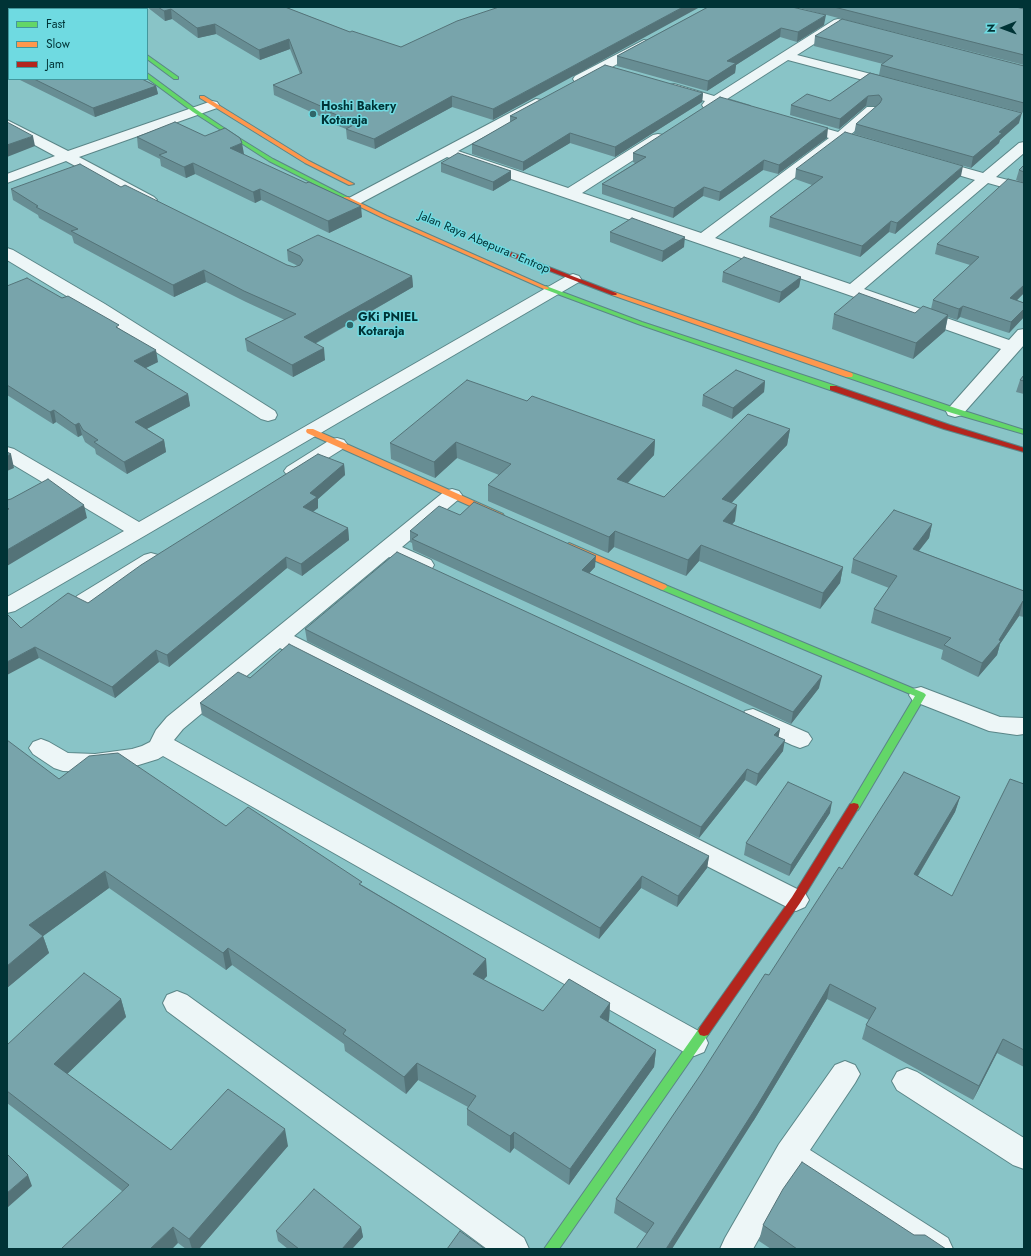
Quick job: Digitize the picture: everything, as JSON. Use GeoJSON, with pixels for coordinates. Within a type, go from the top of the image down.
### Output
{"type":"FeatureCollection","features":[{"type":"Feature","properties":{"kind":"main road"},"geometry":{"type":"LineString","coordinates":[[148,58],[180,82]]}},
{"type":"Feature","properties":{"kind":"main road"},"geometry":{"type":"LineString","coordinates":[[148,76],[195,111],[271,160],[315,183],[554,291],[640,323],[939,425],[1024,450]]}},
{"type":"Feature","properties":{"kind":"main road"},"geometry":{"type":"LineString","coordinates":[[193,91],[212,105],[307,162],[382,199]]}},
{"type":"Feature","properties":{"kind":"main road","name":"Jalan Raya Abepura - Entrop"},"geometry":{"type":"LineString","coordinates":[[467,237],[573,279],[847,375],[1024,432]]}},
{"type":"Feature","properties":{"kind":"main road"},"geometry":{"type":"LineString","coordinates":[[310,431],[510,520]]}},
{"type":"Feature","properties":{"kind":"main road"},"geometry":{"type":"LineString","coordinates":[[552,1249],[694,1043],[796,900],[873,777],[921,696],[690,599],[560,542]]}},
{"type":"Feature","properties":{"kind":"street"},"geometry":{"type":"LineString","coordinates":[[824,20],[853,27]]}},
{"type":"Feature","properties":{"kind":"street"},"geometry":{"type":"LineString","coordinates":[[696,113],[838,23]]}},
{"type":"Feature","properties":{"kind":"street"},"geometry":{"type":"LineString","coordinates":[[568,85],[657,37]]}},
{"type":"Feature","properties":{"kind":"street"},"geometry":{"type":"LineString","coordinates":[[786,56],[909,88]]}},
{"type":"Feature","properties":{"kind":"street"},"geometry":{"type":"LineString","coordinates":[[602,67],[617,71]]}},
{"type":"Feature","properties":{"kind":"street"},"geometry":{"type":"LineString","coordinates":[[663,84],[760,113]]}},
{"type":"Feature","properties":{"kind":"street"},"geometry":{"type":"LineString","coordinates":[[354,201],[548,96]]}},
{"type":"Feature","properties":{"kind":"street"},"geometry":{"type":"LineString","coordinates":[[7,179],[67,156],[212,105]]}},
{"type":"Feature","properties":{"kind":"street"},"geometry":{"type":"LineString","coordinates":[[702,240],[840,137],[872,110]]}},
{"type":"Feature","properties":{"kind":"street"},"geometry":{"type":"LineString","coordinates":[[789,122],[879,148]]}},
{"type":"Feature","properties":{"kind":"street"},"geometry":{"type":"LineString","coordinates":[[7,124],[165,209]]}},
{"type":"Feature","properties":{"kind":"street"},"geometry":{"type":"LineString","coordinates":[[570,194],[670,130]]}},
{"type":"Feature","properties":{"kind":"street"},"geometry":{"type":"LineString","coordinates":[[852,290],[1024,146]]}},
{"type":"Feature","properties":{"kind":"street"},"geometry":{"type":"LineString","coordinates":[[447,152],[852,290],[1011,347]]}},
{"type":"Feature","properties":{"kind":"street"},"geometry":{"type":"LineString","coordinates":[[917,159],[1024,189]]}},
{"type":"Feature","properties":{"kind":"street"},"geometry":{"type":"LineString","coordinates":[[7,253],[99,308],[268,415]]}},
{"type":"Feature","properties":{"kind":"street"},"geometry":{"type":"LineString","coordinates":[[26,284],[45,276]]}},
{"type":"Feature","properties":{"kind":"street"},"geometry":{"type":"LineString","coordinates":[[7,606],[573,279]]}},
{"type":"Feature","properties":{"kind":"street"},"geometry":{"type":"LineString","coordinates":[[955,411],[1024,334]]}},
{"type":"Feature","properties":{"kind":"street"},"geometry":{"type":"LineString","coordinates":[[278,480],[337,444]]}},
{"type":"Feature","properties":{"kind":"street"},"geometry":{"type":"LineString","coordinates":[[7,453],[139,531]]}},
{"type":"Feature","properties":{"kind":"street"},"geometry":{"type":"LineString","coordinates":[[34,492],[54,481]]}},
{"type":"Feature","properties":{"kind":"street"},"geometry":{"type":"LineString","coordinates":[[163,745],[162,741],[164,736],[175,723],[452,495]]}},
{"type":"Feature","properties":{"kind":"street"},"geometry":{"type":"LineString","coordinates":[[387,548],[445,575]]}},
{"type":"Feature","properties":{"kind":"street"},"geometry":{"type":"LineString","coordinates":[[86,601],[165,551]]}},
{"type":"Feature","properties":{"kind":"street"},"geometry":{"type":"LineString","coordinates":[[279,638],[796,900]]}},
{"type":"Feature","properties":{"kind":"street"},"geometry":{"type":"LineString","coordinates":[[921,696],[997,726],[1024,726]]}},
{"type":"Feature","properties":{"kind":"street"},"geometry":{"type":"LineString","coordinates":[[734,709],[800,739]]}},
{"type":"Feature","properties":{"kind":"street"},"geometry":{"type":"LineString","coordinates":[[41,748],[63,762],[95,763],[132,758],[150,753],[163,745]]}},
{"type":"Feature","properties":{"kind":"street"},"geometry":{"type":"LineString","coordinates":[[163,745],[694,1043]]}},
{"type":"Feature","properties":{"kind":"street"},"geometry":{"type":"LineString","coordinates":[[177,1003],[514,1249]]}},
{"type":"Feature","properties":{"kind":"street"},"geometry":{"type":"LineString","coordinates":[[736,1249],[790,1154],[846,1074]]}},
{"type":"Feature","properties":{"kind":"street"},"geometry":{"type":"LineString","coordinates":[[907,1081],[1024,1155]]}},
{"type":"Feature","properties":{"kind":"street"},"geometry":{"type":"LineString","coordinates":[[790,1154],[937,1249]]}},
{"type":"Feature","properties":{"kind":"building"},"geometry":{"type":"Polygon","coordinates":[[[158,7],[285,7],[350,32],[352,31],[401,47],[457,21],[499,7],[683,7],[493,109],[452,96],[374,139],[346,129],[357,123],[322,109],[325,108],[273,85],[302,73],[289,39],[259,50],[215,24],[197,28],[171,9],[164,11],[158,7]]]}},
{"type":"Feature","properties":{"kind":"building"},"geometry":{"type":"Polygon","coordinates":[[[708,7],[792,7],[826,15],[798,32],[781,28],[727,61],[736,63],[708,81],[617,56],[708,7]]]}},
{"type":"Feature","properties":{"kind":"building"},"geometry":{"type":"Polygon","coordinates":[[[834,7],[1016,7],[1024,9],[1024,55],[834,7]]]}},
{"type":"Feature","properties":{"kind":"building"},"geometry":{"type":"Polygon","coordinates":[[[7,10],[8,66],[7,66],[7,10]]]}},
{"type":"Feature","properties":{"kind":"building"},"geometry":{"type":"Polygon","coordinates":[[[842,19],[1024,66],[1024,103],[881,65],[893,56],[815,36],[842,19]]]}},
{"type":"Feature","properties":{"kind":"building"},"geometry":{"type":"Polygon","coordinates":[[[605,65],[703,93],[615,147],[570,133],[523,162],[472,144],[517,118],[510,116],[605,65]]]}},
{"type":"Feature","properties":{"kind":"building"},"geometry":{"type":"Polygon","coordinates":[[[870,73],[1022,113],[999,132],[1002,133],[973,157],[856,124],[880,103],[882,99],[879,95],[868,96],[840,119],[791,105],[807,94],[830,101],[870,73]]]}},
{"type":"Feature","properties":{"kind":"building"},"geometry":{"type":"Polygon","coordinates":[[[36,80],[144,80],[156,86],[93,108],[36,80]]]}},
{"type":"Feature","properties":{"kind":"building"},"geometry":{"type":"Polygon","coordinates":[[[720,97],[828,128],[779,165],[764,160],[720,192],[704,187],[674,208],[602,184],[646,157],[633,153],[720,97]]]}},
{"type":"Feature","properties":{"kind":"building"},"geometry":{"type":"Polygon","coordinates":[[[7,122],[33,136],[7,145],[7,122]]]}},
{"type":"Feature","properties":{"kind":"building"},"geometry":{"type":"Polygon","coordinates":[[[175,122],[205,136],[225,128],[240,138],[242,143],[230,148],[306,183],[309,182],[361,206],[328,221],[260,189],[253,192],[193,163],[184,167],[159,155],[167,152],[137,137],[175,122]]]}},
{"type":"Feature","properties":{"kind":"building"},"geometry":{"type":"Polygon","coordinates":[[[845,132],[963,166],[897,223],[891,221],[862,246],[770,217],[823,177],[796,169],[845,132]]]}},
{"type":"Feature","properties":{"kind":"building"},"geometry":{"type":"Polygon","coordinates":[[[458,153],[511,171],[493,182],[441,163],[458,153]]]}},
{"type":"Feature","properties":{"kind":"building"},"geometry":{"type":"Polygon","coordinates":[[[80,164],[121,187],[125,185],[287,265],[294,267],[300,265],[303,260],[300,256],[287,250],[318,235],[412,276],[304,337],[324,348],[292,365],[245,339],[296,314],[244,291],[204,270],[173,285],[71,231],[78,229],[36,207],[38,206],[11,189],[80,164]]]}},
{"type":"Feature","properties":{"kind":"building"},"geometry":{"type":"Polygon","coordinates":[[[1024,165],[1024,172],[1019,170],[1024,165]]]}},
{"type":"Feature","properties":{"kind":"building"},"geometry":{"type":"Polygon","coordinates":[[[1008,179],[1024,183],[1024,285],[1010,298],[1024,303],[1024,309],[1011,322],[963,306],[959,309],[933,300],[979,257],[937,244],[1008,179]]]}},
{"type":"Feature","properties":{"kind":"building"},"geometry":{"type":"Polygon","coordinates":[[[632,218],[685,237],[663,251],[610,232],[632,218]]]}},
{"type":"Feature","properties":{"kind":"building"},"geometry":{"type":"Polygon","coordinates":[[[744,257],[801,277],[781,292],[723,272],[744,257]]]}},
{"type":"Feature","properties":{"kind":"building"},"geometry":{"type":"Polygon","coordinates":[[[27,278],[62,298],[68,296],[119,325],[116,327],[156,350],[134,361],[188,394],[135,422],[164,440],[124,462],[94,442],[98,440],[83,430],[79,423],[75,425],[54,410],[50,412],[7,385],[7,286],[27,278]]]}},
{"type":"Feature","properties":{"kind":"building"},"geometry":{"type":"Polygon","coordinates":[[[859,293],[915,313],[923,306],[948,315],[916,343],[834,314],[859,293]]]}},
{"type":"Feature","properties":{"kind":"building"},"geometry":{"type":"Polygon","coordinates":[[[736,370],[765,381],[733,408],[703,395],[736,370]]]}},
{"type":"Feature","properties":{"kind":"building"},"geometry":{"type":"Polygon","coordinates":[[[1024,375],[1024,381],[1020,380],[1024,375]]]}},
{"type":"Feature","properties":{"kind":"building"},"geometry":{"type":"Polygon","coordinates":[[[467,380],[527,401],[532,396],[655,440],[617,479],[664,497],[748,414],[790,429],[722,499],[737,505],[723,521],[843,567],[823,593],[701,545],[688,560],[615,531],[609,537],[488,485],[511,464],[456,442],[434,462],[390,443],[467,380]]]}},
{"type":"Feature","properties":{"kind":"building"},"geometry":{"type":"Polygon","coordinates":[[[318,454],[344,464],[310,493],[317,497],[303,507],[348,528],[301,564],[286,557],[167,655],[156,650],[112,687],[35,647],[7,662],[7,614],[21,628],[68,593],[88,603],[141,565],[318,454]]]}},
{"type":"Feature","properties":{"kind":"building"},"geometry":{"type":"Polygon","coordinates":[[[48,479],[84,505],[7,550],[7,510],[9,509],[7,507],[7,500],[48,479]]]}},
{"type":"Feature","properties":{"kind":"building"},"geometry":{"type":"Polygon","coordinates":[[[474,502],[596,556],[582,570],[822,676],[793,712],[412,539],[418,535],[410,531],[439,506],[460,515],[474,502]]]}},
{"type":"Feature","properties":{"kind":"building"},"geometry":{"type":"Polygon","coordinates":[[[894,510],[932,524],[913,549],[1024,591],[1024,602],[1023,601],[999,640],[1001,641],[982,663],[944,645],[951,638],[874,609],[897,576],[853,559],[894,510]]]}},
{"type":"Feature","properties":{"kind":"building"},"geometry":{"type":"Polygon","coordinates":[[[397,552],[780,729],[774,735],[785,740],[758,774],[747,769],[701,827],[305,629],[397,552]]]}},
{"type":"Feature","properties":{"kind":"building"},"geometry":{"type":"Polygon","coordinates":[[[289,644],[709,856],[678,896],[642,876],[600,928],[200,703],[238,672],[250,678],[289,644]]]}},
{"type":"Feature","properties":{"kind":"building"},"geometry":{"type":"Polygon","coordinates":[[[7,740],[59,779],[89,756],[118,753],[226,826],[248,807],[362,882],[359,884],[486,959],[473,974],[543,1011],[569,979],[610,1003],[600,1017],[656,1050],[570,1169],[514,1132],[510,1136],[467,1109],[476,1096],[417,1063],[404,1077],[343,1034],[346,1030],[228,948],[223,953],[105,871],[29,925],[43,936],[7,966],[7,740]]]}},
{"type":"Feature","properties":{"kind":"building"},"geometry":{"type":"Polygon","coordinates":[[[904,772],[960,797],[914,874],[952,896],[1010,779],[1024,784],[1024,1050],[1003,1039],[979,1086],[866,1025],[876,1008],[830,984],[757,1106],[666,1249],[636,1249],[654,1223],[616,1199],[701,1074],[765,974],[769,975],[839,867],[842,869],[904,772]]]}},
{"type":"Feature","properties":{"kind":"building"},"geometry":{"type":"Polygon","coordinates":[[[788,782],[832,802],[791,865],[746,843],[788,782]]]}},
{"type":"Feature","properties":{"kind":"building"},"geometry":{"type":"Polygon","coordinates":[[[84,973],[121,999],[54,1064],[171,1150],[228,1089],[285,1129],[189,1239],[173,1227],[150,1249],[61,1249],[129,1185],[7,1091],[7,1045],[84,973]]]}},
{"type":"Feature","properties":{"kind":"building"},"geometry":{"type":"Polygon","coordinates":[[[7,1154],[28,1175],[7,1193],[7,1154]]]}},
{"type":"Feature","properties":{"kind":"building"},"geometry":{"type":"Polygon","coordinates":[[[802,1162],[914,1235],[925,1235],[946,1249],[797,1249],[763,1225],[783,1189],[802,1162]]]}},
{"type":"Feature","properties":{"kind":"building"},"geometry":{"type":"Polygon","coordinates":[[[314,1189],[361,1227],[342,1249],[299,1249],[276,1231],[314,1189]]]}},
{"type":"Feature","properties":{"kind":"building"},"geometry":{"type":"Polygon","coordinates":[[[460,1231],[485,1249],[447,1249],[460,1231]]]}},
{"type":"Feature","properties":{"kind":"traffic: fast"},"geometry":{"type":"LineString","coordinates":[[148,58],[176,78]]}},
{"type":"Feature","properties":{"kind":"traffic: fast"},"geometry":{"type":"LineString","coordinates":[[148,76],[195,111],[271,160],[346,198]]}},
{"type":"Feature","properties":{"kind":"traffic: fast"},"geometry":{"type":"LineString","coordinates":[[546,288],[640,323],[833,388]]}},
{"type":"Feature","properties":{"kind":"traffic: fast"},"geometry":{"type":"LineString","coordinates":[[849,375],[955,411],[1024,432]]}},
{"type":"Feature","properties":{"kind":"traffic: fast"},"geometry":{"type":"LineString","coordinates":[[663,587],[921,695],[854,807]]}},
{"type":"Feature","properties":{"kind":"traffic: fast"},"geometry":{"type":"LineString","coordinates":[[551,1249],[704,1031]]}},
{"type":"Feature","properties":{"kind":"traffic: slow"},"geometry":{"type":"LineString","coordinates":[[202,97],[307,162],[351,184]]}},
{"type":"Feature","properties":{"kind":"traffic: slow"},"geometry":{"type":"LineString","coordinates":[[346,198],[385,217],[546,288]]}},
{"type":"Feature","properties":{"kind":"traffic: slow"},"geometry":{"type":"LineString","coordinates":[[614,294],[849,375]]}},
{"type":"Feature","properties":{"kind":"traffic: slow"},"geometry":{"type":"LineString","coordinates":[[310,431],[500,516]]}},
{"type":"Feature","properties":{"kind":"traffic: slow"},"geometry":{"type":"LineString","coordinates":[[569,546],[663,587]]}},
{"type":"Feature","properties":{"kind":"traffic: jam"},"geometry":{"type":"LineString","coordinates":[[479,242],[614,294]]}},
{"type":"Feature","properties":{"kind":"traffic: jam"},"geometry":{"type":"LineString","coordinates":[[833,388],[947,427],[1024,450]]}},
{"type":"Feature","properties":{"kind":"traffic: jam"},"geometry":{"type":"LineString","coordinates":[[704,1031],[796,900],[854,807]]}},
{"type":"Feature","properties":{"kind":"place","name":"Hoshi Bakery Kotaraja"},"geometry":{"type":"Point","coordinates":[313,114]}},
{"type":"Feature","properties":{"kind":"place","name":"GKi PNIEL Kotaraja"},"geometry":{"type":"Point","coordinates":[350,325]}}]}
